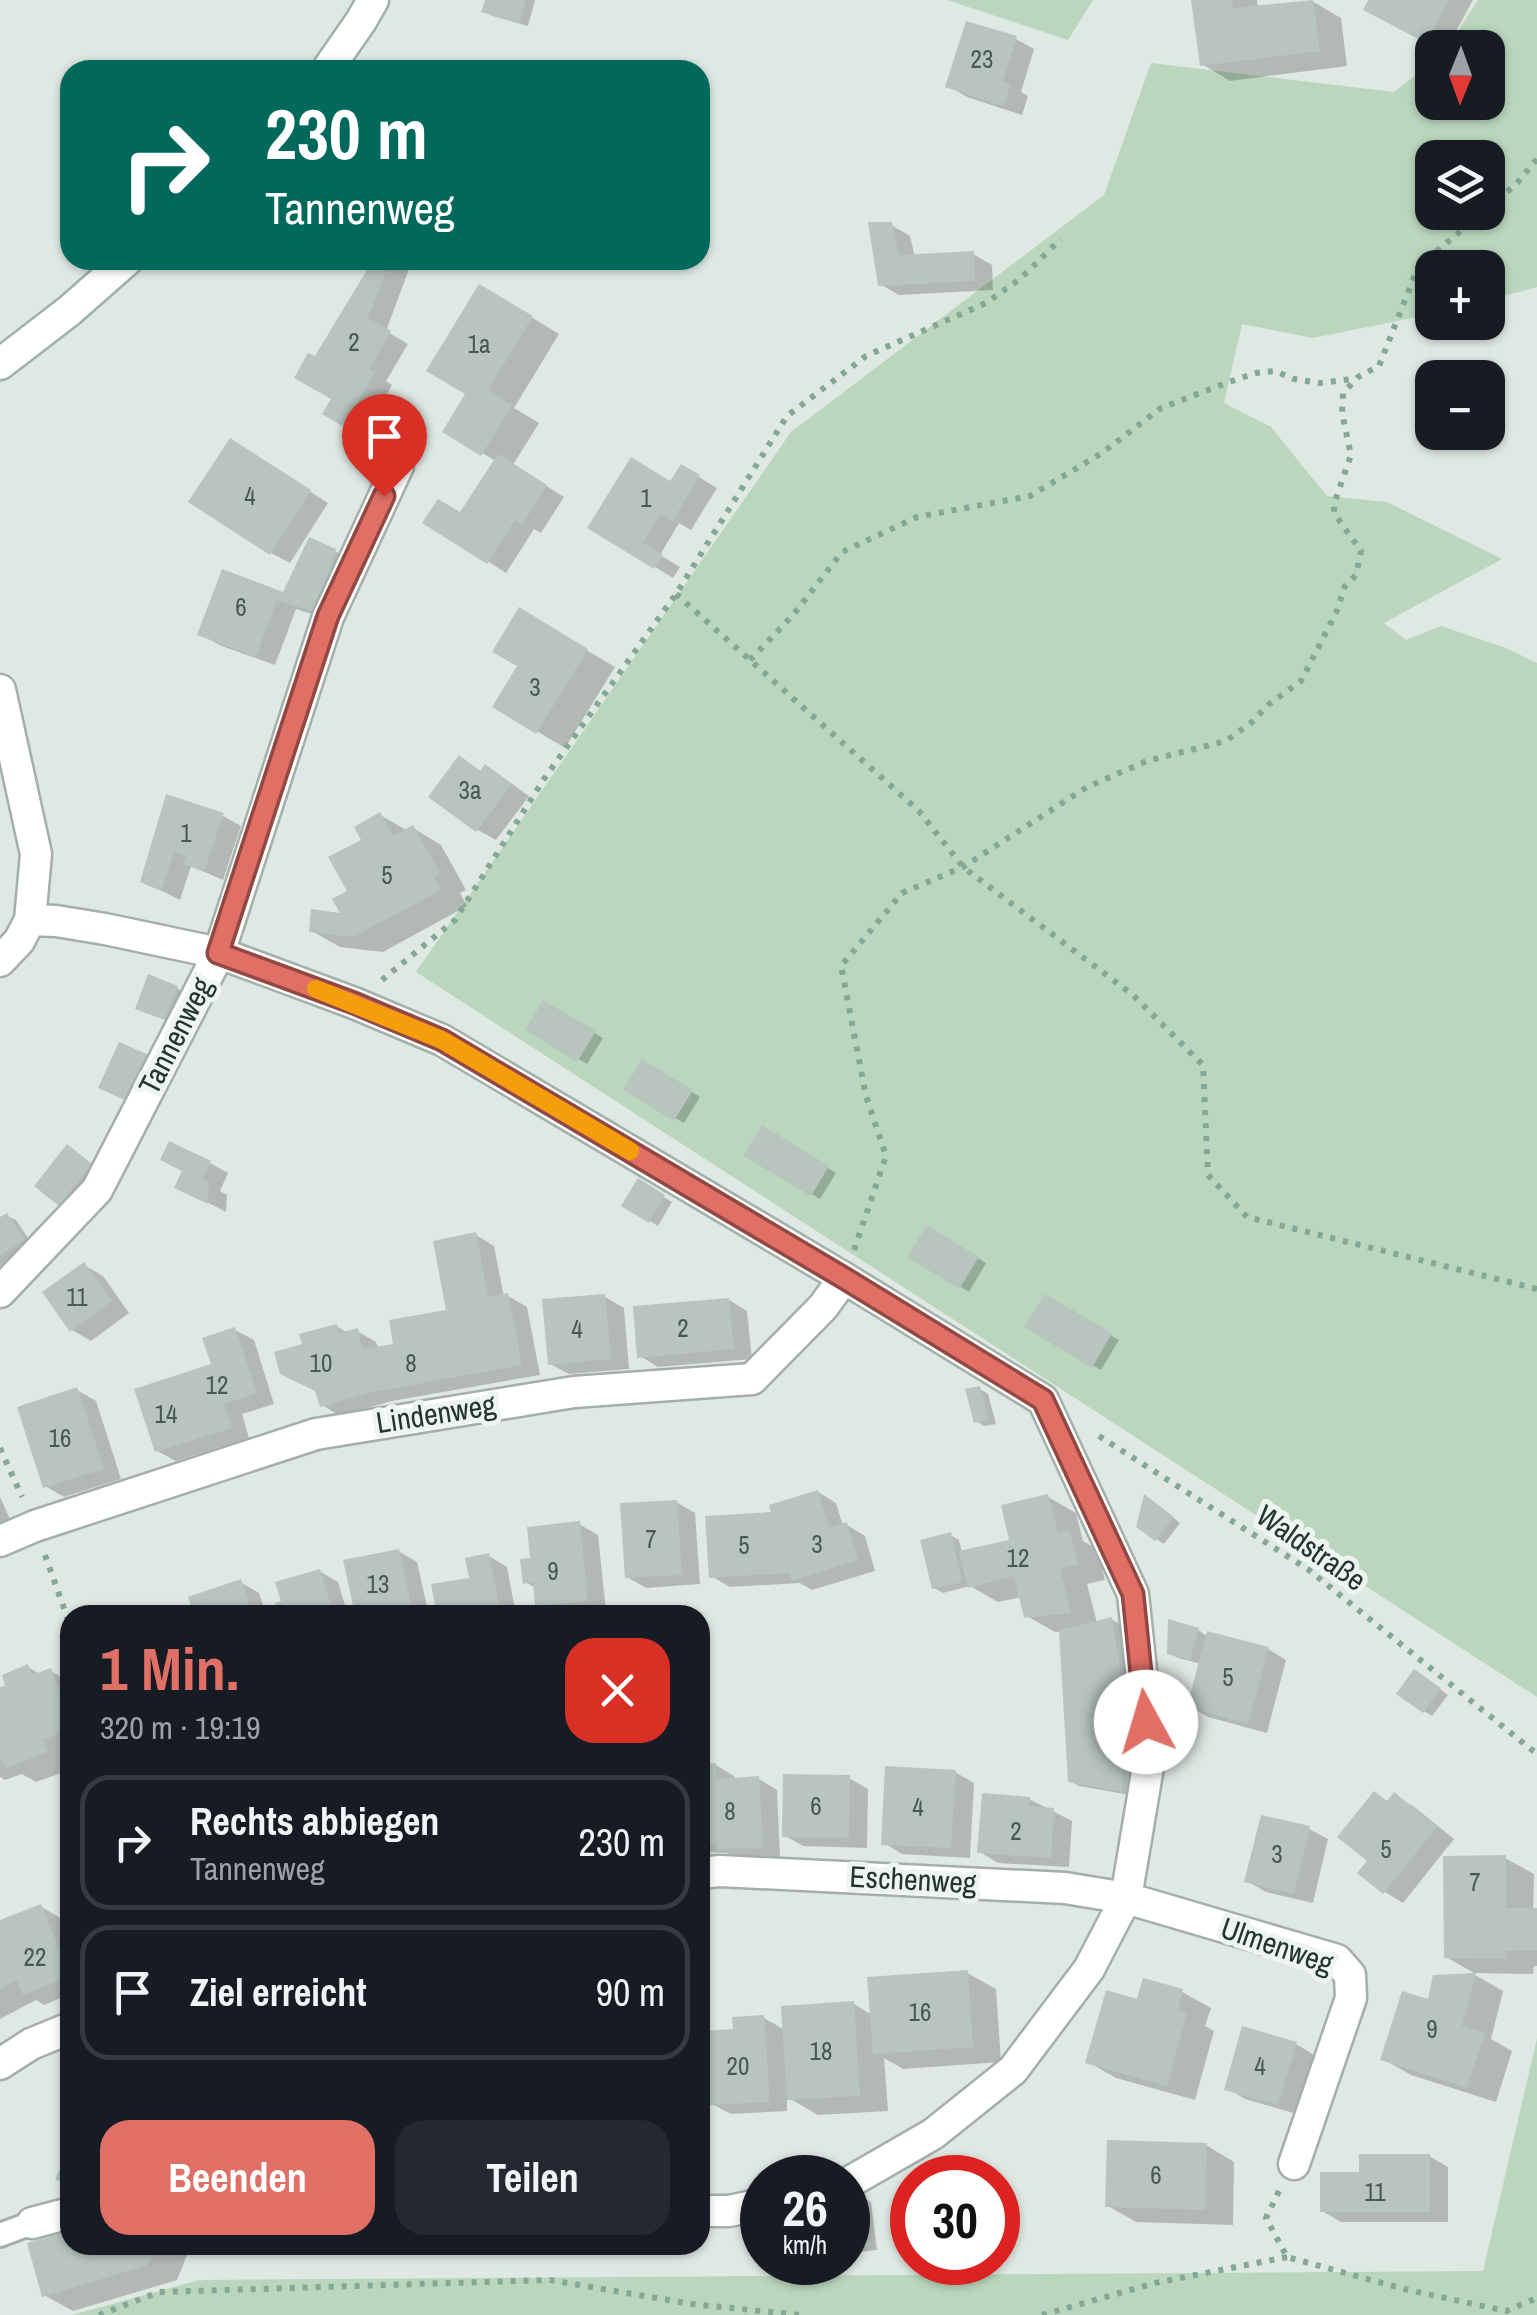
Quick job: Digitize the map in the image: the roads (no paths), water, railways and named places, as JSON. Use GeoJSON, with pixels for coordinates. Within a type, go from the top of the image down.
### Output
{"type":"FeatureCollection","features":[{"type":"Feature","properties":{"kind":"street"},"geometry":{"type":"LineString","coordinates":[[334,60],[373,0]]}},
{"type":"Feature","properties":{"kind":"street"},"geometry":{"type":"LineString","coordinates":[[0,364],[115,270]]}},
{"type":"Feature","properties":{"kind":"street","name":"Tannenweg"},"geometry":{"type":"LineString","coordinates":[[0,1292],[98,1190],[218,953],[328,616],[398,466]]}},
{"type":"Feature","properties":{"kind":"street"},"geometry":{"type":"LineString","coordinates":[[0,690],[36,854],[30,920],[19,941],[0,960]]}},
{"type":"Feature","properties":{"kind":"street"},"geometry":{"type":"LineString","coordinates":[[30,920],[105,928],[218,953],[442,1040],[1043,1400],[1133,1594],[1150,1755],[1126,1898],[1089,1969],[1013,2070],[934,2134],[870,2170]]}},
{"type":"Feature","properties":{"kind":"street","name":"Lindenweg"},"geometry":{"type":"LineString","coordinates":[[0,1542],[34,1526],[316,1434],[574,1392],[752,1379],[823,1307],[844,1278]]}},
{"type":"Feature","properties":{"kind":"street","name":"Eschenweg"},"geometry":{"type":"LineString","coordinates":[[710,1872],[1065,1888],[1126,1898]]}},
{"type":"Feature","properties":{"kind":"street","name":"Ulmenweg"},"geometry":{"type":"LineString","coordinates":[[1126,1898],[1337,1960],[1350,1975],[1350,1998],[1294,2164]]}},
{"type":"Feature","properties":{"kind":"street"},"geometry":{"type":"LineString","coordinates":[[0,2064],[30,2044],[60,2032]]}},
{"type":"Feature","properties":{"kind":"street"},"geometry":{"type":"LineString","coordinates":[[710,2212],[740,2209]]}},
{"type":"Feature","properties":{"kind":"street"},"geometry":{"type":"LineString","coordinates":[[32,2223],[60,2216]]}},
{"type":"Feature","properties":{"kind":"lane"},"geometry":{"type":"LineString","coordinates":[[0,2235],[32,2223]]}}]}
